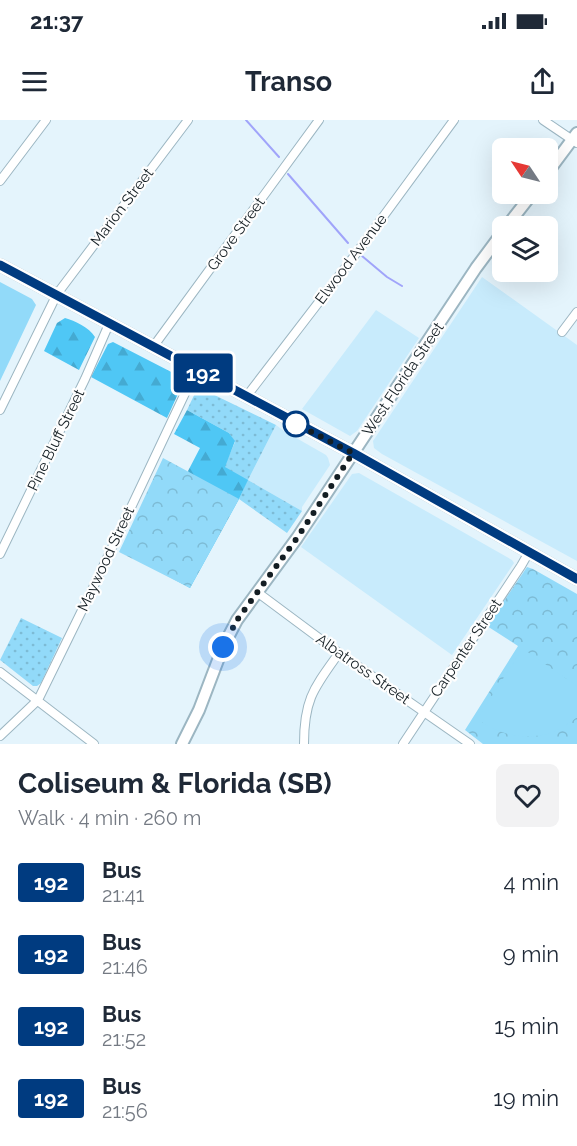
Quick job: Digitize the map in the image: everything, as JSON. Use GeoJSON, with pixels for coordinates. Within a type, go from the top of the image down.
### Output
{"type":"FeatureCollection","features":[{"type":"Feature","properties":{"kind":"main road"},"geometry":{"type":"LineString","coordinates":[[558,160],[575,139]]}},
{"type":"Feature","properties":{"kind":"main road"},"geometry":{"type":"LineString","coordinates":[[515,216],[524,204]]}},
{"type":"Feature","properties":{"kind":"main road","name":"West Florida Street"},"geometry":{"type":"LineString","coordinates":[[182,744],[200,710],[223,647],[237,620],[297,538],[492,246]]}},
{"type":"Feature","properties":{"kind":"main road"},"geometry":{"type":"LineString","coordinates":[[0,265],[353,453],[577,579]]}},
{"type":"Feature","properties":{"kind":"street"},"geometry":{"type":"LineString","coordinates":[[0,182],[46,120]]}},
{"type":"Feature","properties":{"kind":"street","name":"Marion Street"},"geometry":{"type":"LineString","coordinates":[[0,410],[57,294],[188,120]]}},
{"type":"Feature","properties":{"kind":"street","name":"Grove Street"},"geometry":{"type":"LineString","coordinates":[[153,347],[319,120]]}},
{"type":"Feature","properties":{"kind":"street","name":"Elwood Avenue"},"geometry":{"type":"LineString","coordinates":[[246,397],[355,255],[454,120]]}},
{"type":"Feature","properties":{"kind":"street"},"geometry":{"type":"LineString","coordinates":[[543,120],[575,139]]}},
{"type":"Feature","properties":{"kind":"street"},"geometry":{"type":"LineString","coordinates":[[562,332],[577,312]]}},
{"type":"Feature","properties":{"kind":"street","name":"Pine Bluff Street"},"geometry":{"type":"LineString","coordinates":[[0,554],[85,379],[109,324]]}},
{"type":"Feature","properties":{"kind":"street","name":"Maywood Street"},"geometry":{"type":"LineString","coordinates":[[0,736],[38,700],[196,370]]}},
{"type":"Feature","properties":{"kind":"street","name":"Carpenter Street"},"geometry":{"type":"LineString","coordinates":[[403,744],[529,552]]}},
{"type":"Feature","properties":{"kind":"street","name":"Albatross Street"},"geometry":{"type":"LineString","coordinates":[[257,592],[339,653],[470,744]]}},
{"type":"Feature","properties":{"kind":"street"},"geometry":{"type":"LineString","coordinates":[[304,744],[304,722],[309,701],[315,686],[339,653]]}},
{"type":"Feature","properties":{"kind":"street"},"geometry":{"type":"LineString","coordinates":[[0,672],[94,744]]}},
{"type":"Feature","properties":{"kind":"shaded area"},"geometry":{"type":"Polygon","coordinates":[[[482,277],[577,345],[577,561],[374,448],[373,441],[482,277]]]}},
{"type":"Feature","properties":{"kind":"shaded area"},"geometry":{"type":"Polygon","coordinates":[[[376,310],[419,338],[357,431],[350,436],[302,409],[376,310]]]}},
{"type":"Feature","properties":{"kind":"shaded area"},"geometry":{"type":"Polygon","coordinates":[[[276,425],[328,458],[330,465],[302,507],[302,511],[248,480],[276,425]]]}},
{"type":"Feature","properties":{"kind":"shaded area"},"geometry":{"type":"Polygon","coordinates":[[[359,473],[514,563],[452,655],[301,547],[352,474],[359,473]]]}},
{"type":"Feature","properties":{"kind":"green space"},"geometry":{"type":"Polygon","coordinates":[[[0,282],[32,299],[36,305],[0,381],[0,282]]]}},
{"type":"Feature","properties":{"kind":"green space"},"geometry":{"type":"Polygon","coordinates":[[[65,318],[86,327],[95,337],[79,370],[44,351],[57,323],[65,318]]]}},
{"type":"Feature","properties":{"kind":"green space"},"geometry":{"type":"Polygon","coordinates":[[[113,342],[181,377],[183,383],[167,418],[91,377],[108,344],[113,342]]]}},
{"type":"Feature","properties":{"kind":"green space"},"geometry":{"type":"Polygon","coordinates":[[[198,387],[276,425],[248,480],[302,511],[287,533],[239,499],[247,481],[224,467],[235,442],[229,433],[187,410],[198,387]]]}},
{"type":"Feature","properties":{"kind":"green space"},"geometry":{"type":"Polygon","coordinates":[[[187,410],[229,433],[235,441],[225,467],[248,480],[190,588],[164,574],[173,554],[193,484],[188,471],[200,448],[174,434],[187,410]]]}},
{"type":"Feature","properties":{"kind":"green space"},"geometry":{"type":"Polygon","coordinates":[[[163,458],[239,499],[190,588],[119,552],[163,458]]]}},
{"type":"Feature","properties":{"kind":"green space"},"geometry":{"type":"Polygon","coordinates":[[[527,567],[577,594],[577,744],[483,744],[465,730],[518,646],[487,626],[527,567]]]}},
{"type":"Feature","properties":{"kind":"green space"},"geometry":{"type":"Polygon","coordinates":[[[21,618],[62,638],[41,683],[37,686],[33,686],[0,660],[21,618]]]}},
{"type":"Feature","properties":{"kind":"green space"},"geometry":{"type":"Polygon","coordinates":[[[521,651],[526,651],[577,686],[577,717],[560,729],[536,736],[515,735],[495,729],[477,719],[521,651]]]}},
{"type":"Feature","properties":{"kind":"waterway"},"geometry":{"type":"LineString","coordinates":[[246,120],[279,157]]}},
{"type":"Feature","properties":{"kind":"waterway"},"geometry":{"type":"LineString","coordinates":[[288,174],[348,243]]}},
{"type":"Feature","properties":{"kind":"waterway"},"geometry":{"type":"LineString","coordinates":[[362,256],[402,286]]}},
{"type":"Feature","properties":{"kind":"bus line","name":"192"},"geometry":{"type":"LineString","coordinates":[[0,265],[353,453],[577,579]]}},
{"type":"Feature","properties":{"kind":"route"},"geometry":{"type":"LineString","coordinates":[[223,647],[237,620],[297,538],[353,453],[296,424]]}}]}
